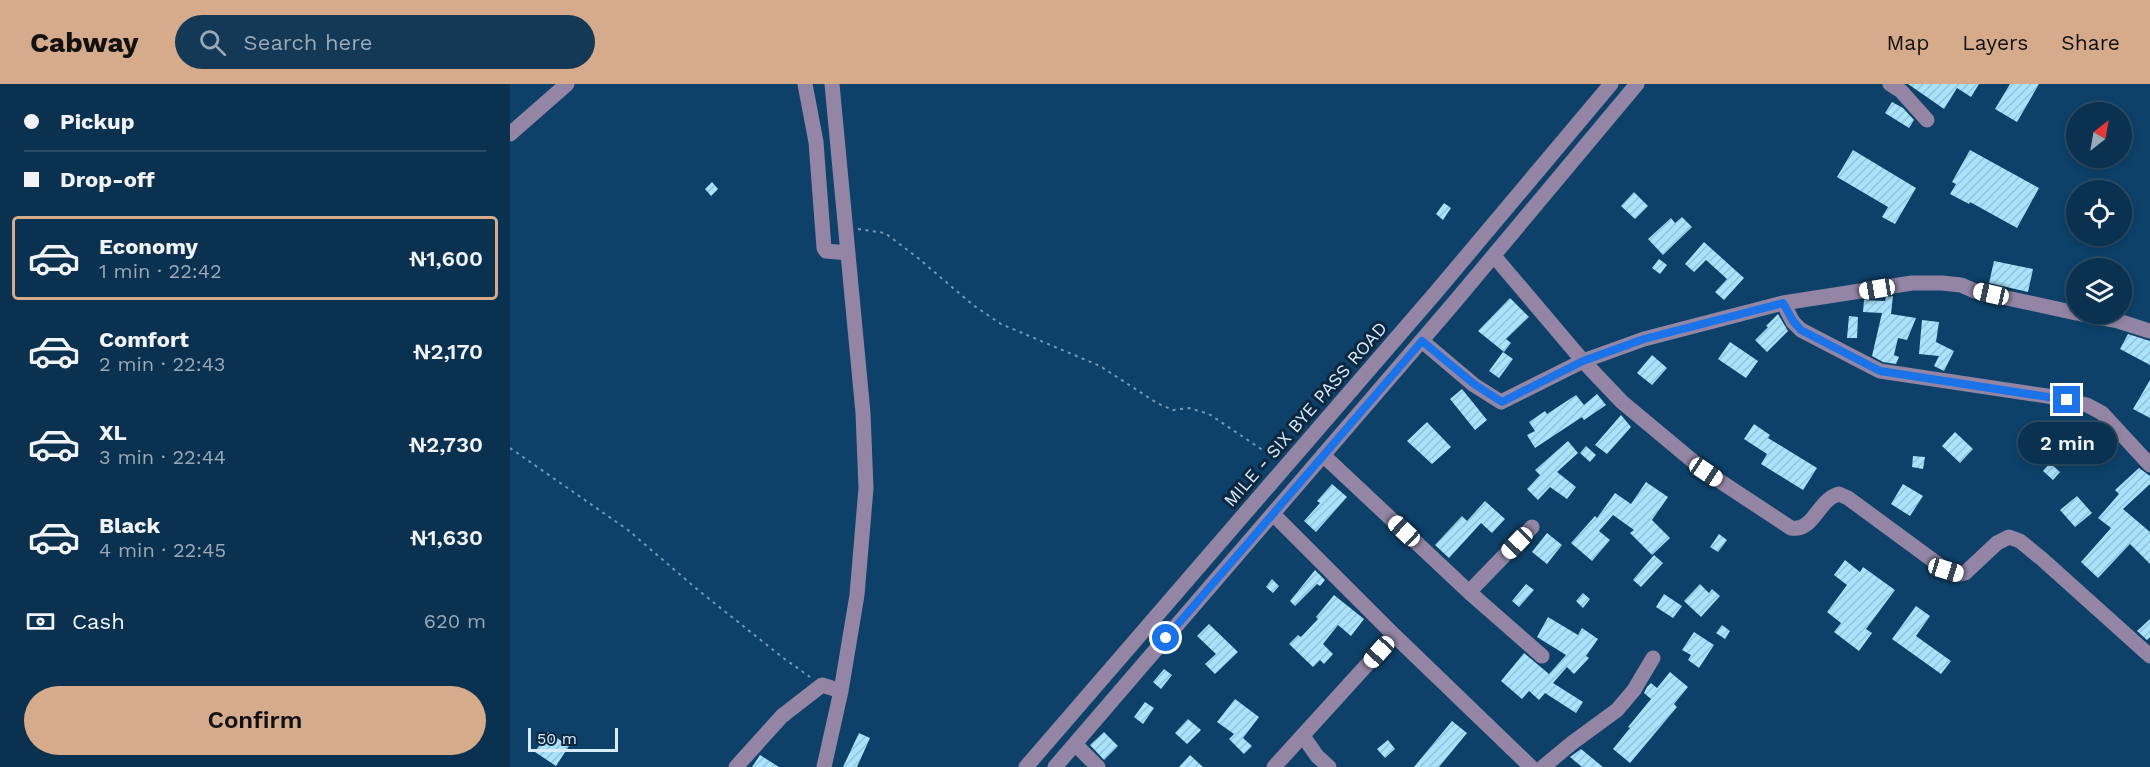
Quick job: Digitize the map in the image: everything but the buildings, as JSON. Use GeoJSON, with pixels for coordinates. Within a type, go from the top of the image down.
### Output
{"type":"FeatureCollection","features":[{"type":"Feature","properties":{"kind":"street"},"geometry":{"type":"LineString","coordinates":[[510,134],[567,84]]}},
{"type":"Feature","properties":{"kind":"street"},"geometry":{"type":"LineString","coordinates":[[805,84],[816,142],[824,248],[826,251],[848,253]]}},
{"type":"Feature","properties":{"kind":"street"},"geometry":{"type":"LineString","coordinates":[[824,767],[841,692],[857,595],[866,488],[863,413],[832,84]]}},
{"type":"Feature","properties":{"kind":"street","name":"MILE - SIX BYE PASS ROAD"},"geometry":{"type":"LineString","coordinates":[[1026,767],[1437,291],[1611,84]]}},
{"type":"Feature","properties":{"kind":"street"},"geometry":{"type":"LineString","coordinates":[[1055,767],[1422,341],[1638,84]]}},
{"type":"Feature","properties":{"kind":"street"},"geometry":{"type":"LineString","coordinates":[[1890,84],[1900,91],[1927,120]]}},
{"type":"Feature","properties":{"kind":"street"},"geometry":{"type":"LineString","coordinates":[[1494,256],[1583,361],[1622,402],[1706,472],[1791,528],[1804,527],[1826,502],[1839,494],[1848,498],[1946,570],[1960,574],[1965,573],[1997,543],[2009,537],[2020,541],[2150,656]]}},
{"type":"Feature","properties":{"kind":"street"},"geometry":{"type":"LineString","coordinates":[[1422,341],[1474,384],[1502,402],[1583,361],[1644,339],[1783,303],[1912,283],[1942,283],[1961,285],[1975,291],[2066,311]]}},
{"type":"Feature","properties":{"kind":"street"},"geometry":{"type":"LineString","coordinates":[[1437,291],[1453,304]]}},
{"type":"Feature","properties":{"kind":"street"},"geometry":{"type":"LineString","coordinates":[[1783,303],[1801,330],[1880,371],[2047,396],[2087,405],[2102,413],[2150,465]]}},
{"type":"Feature","properties":{"kind":"street"},"geometry":{"type":"LineString","coordinates":[[2128,324],[2150,331]]}},
{"type":"Feature","properties":{"kind":"street"},"geometry":{"type":"LineString","coordinates":[[1323,455],[1469,592],[1542,656]]}},
{"type":"Feature","properties":{"kind":"street"},"geometry":{"type":"LineString","coordinates":[[1273,514],[1531,767]]}},
{"type":"Feature","properties":{"kind":"street"},"geometry":{"type":"LineString","coordinates":[[1469,592],[1532,527]]}},
{"type":"Feature","properties":{"kind":"street"},"geometry":{"type":"LineString","coordinates":[[1274,767],[1394,635]]}},
{"type":"Feature","properties":{"kind":"street"},"geometry":{"type":"LineString","coordinates":[[1543,767],[1617,710],[1634,690],[1653,658]]}},
{"type":"Feature","properties":{"kind":"street"},"geometry":{"type":"LineString","coordinates":[[736,767],[782,716],[822,685],[841,692]]}},
{"type":"Feature","properties":{"kind":"street"},"geometry":{"type":"LineString","coordinates":[[1303,736],[1317,756],[1329,767]]}},
{"type":"Feature","properties":{"kind":"street"},"geometry":{"type":"LineString","coordinates":[[1075,744],[1098,767]]}},
{"type":"Feature","properties":{"kind":"path"},"geometry":{"type":"LineString","coordinates":[[847,230],[861,228],[885,233],[973,305],[1001,324],[1100,366],[1157,403],[1173,410],[1189,408],[1209,414],[1286,465]]}},
{"type":"Feature","properties":{"kind":"path"},"geometry":{"type":"LineString","coordinates":[[510,448],[628,530],[698,590],[782,657],[822,685]]}},
{"type":"Feature","properties":{"kind":"route"},"geometry":{"type":"LineString","coordinates":[[1166,638],[1422,341],[1474,384],[1502,402],[1583,361],[1644,339],[1783,303],[1801,330],[1880,371],[2067,400]]}}]}
